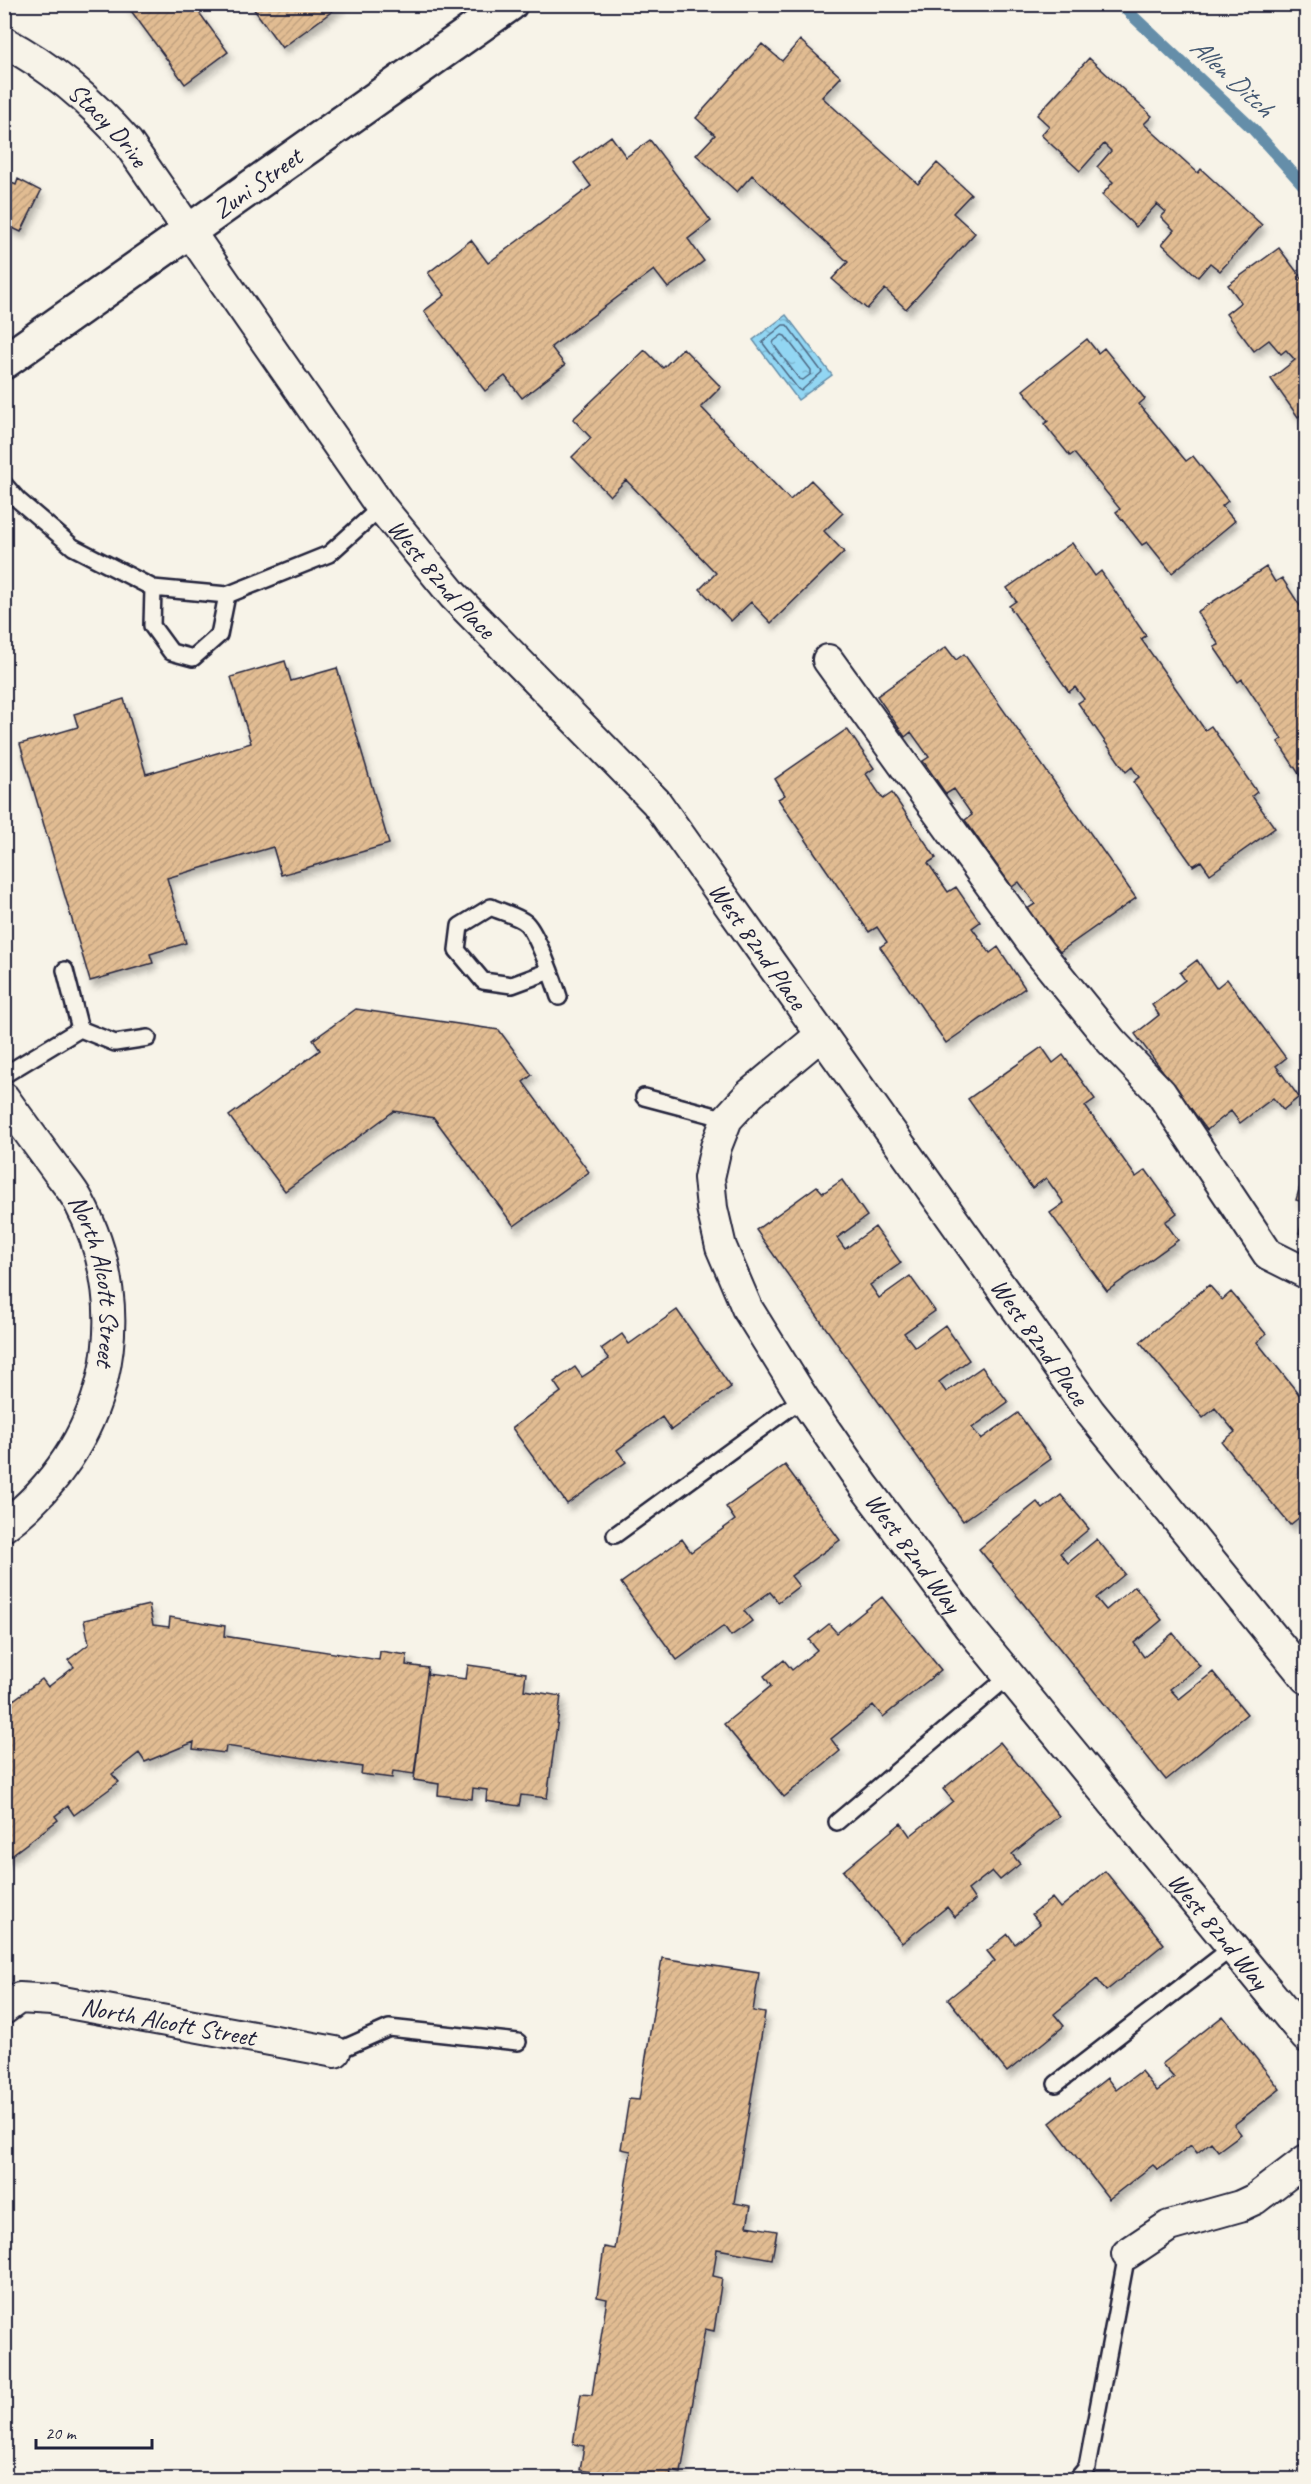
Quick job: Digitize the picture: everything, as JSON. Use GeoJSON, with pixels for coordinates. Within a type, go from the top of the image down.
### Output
{"type":"FeatureCollection","features":[{"type":"Feature","properties":{"kind":"street","name":"Zuni Street"},"geometry":{"type":"LineString","coordinates":[[4,362],[510,4]]}},
{"type":"Feature","properties":{"kind":"street","name":"Stacy Drive"},"geometry":{"type":"LineString","coordinates":[[4,42],[26,53],[80,94],[108,120],[128,143],[189,231]]}},
{"type":"Feature","properties":{"kind":"street","name":"West 82nd Place"},"geometry":{"type":"LineString","coordinates":[[189,231],[381,507],[453,595],[656,802],[1090,1412],[1306,1678]]}},
{"type":"Feature","properties":{"kind":"street"},"geometry":{"type":"LineString","coordinates":[[828,660],[1039,952],[1111,1041],[1161,1093],[1268,1254],[1306,1273]]}},
{"type":"Feature","properties":{"kind":"street","name":"West 82nd Way"},"geometry":{"type":"LineString","coordinates":[[822,1034],[750,1094],[727,1119],[716,1148],[709,1178],[712,1208],[721,1247],[747,1308],[803,1398],[864,1486],[963,1618],[1306,2037]]}},
{"type":"Feature","properties":{"kind":"street","name":"North Alcott Street"},"geometry":{"type":"LineString","coordinates":[[4,1098],[79,1201],[97,1242],[109,1296],[109,1342],[101,1388],[81,1440],[54,1482],[23,1513],[4,1526]]}},
{"type":"Feature","properties":{"kind":"street","name":"North Alcott Street"},"geometry":{"type":"LineString","coordinates":[[10,1994],[335,2052]]}},
{"type":"Feature","properties":{"kind":"street"},"geometry":{"type":"LineString","coordinates":[[1127,2254],[1169,2226],[1240,2206],[1254,2199],[1306,2160]]}},
{"type":"Feature","properties":{"kind":"lane"},"geometry":{"type":"LineString","coordinates":[[4,484],[18,501],[73,547],[153,588],[227,595],[329,554],[381,507]]}},
{"type":"Feature","properties":{"kind":"lane"},"geometry":{"type":"LineString","coordinates":[[153,588],[152,626],[171,652],[193,658],[219,635],[227,595]]}},
{"type":"Feature","properties":{"kind":"lane"},"geometry":{"type":"LineString","coordinates":[[550,971],[512,986],[483,981],[457,950],[460,926],[491,907],[526,923],[550,971],[559,997]]}},
{"type":"Feature","properties":{"kind":"lane"},"geometry":{"type":"LineString","coordinates":[[65,970],[80,1029]]}},
{"type":"Feature","properties":{"kind":"lane"},"geometry":{"type":"LineString","coordinates":[[80,1029],[115,1043],[148,1038]]}},
{"type":"Feature","properties":{"kind":"lane"},"geometry":{"type":"LineString","coordinates":[[4,1075],[80,1029]]}},
{"type":"Feature","properties":{"kind":"lane"},"geometry":{"type":"LineString","coordinates":[[644,1097],[727,1119]]}},
{"type":"Feature","properties":{"kind":"lane"},"geometry":{"type":"LineString","coordinates":[[615,1535],[803,1398]]}},
{"type":"Feature","properties":{"kind":"lane"},"geometry":{"type":"LineString","coordinates":[[837,1822],[1009,1676]]}},
{"type":"Feature","properties":{"kind":"lane"},"geometry":{"type":"LineString","coordinates":[[1056,2084],[1233,1947]]}},
{"type":"Feature","properties":{"kind":"lane"},"geometry":{"type":"LineString","coordinates":[[335,2052],[389,2028],[518,2042]]}},
{"type":"Feature","properties":{"kind":"lane"},"geometry":{"type":"LineString","coordinates":[[1076,2480],[1088,2467],[1127,2254]]}},
{"type":"Feature","properties":{"kind":"water"},"geometry":{"type":"Polygon","coordinates":[[[786,315],[832,375],[798,400],[753,340],[786,315]]]}},
{"type":"Feature","properties":{"kind":"building"},"geometry":{"type":"Polygon","coordinates":[[[126,4],[193,4],[228,52],[185,84],[126,4]]]}},
{"type":"Feature","properties":{"kind":"building"},"geometry":{"type":"Polygon","coordinates":[[[250,4],[342,4],[282,48],[250,4]]]}},
{"type":"Feature","properties":{"kind":"building"},"geometry":{"type":"Polygon","coordinates":[[[800,40],[841,77],[822,97],[918,184],[937,163],[971,194],[953,213],[975,233],[906,309],[885,289],[867,309],[832,279],[848,262],[752,175],[737,192],[696,155],[715,135],[696,118],[762,44],[782,61],[800,40]]]}},
{"type":"Feature","properties":{"kind":"building"},"geometry":{"type":"Polygon","coordinates":[[[1089,58],[1152,116],[1144,124],[1198,173],[1201,169],[1262,225],[1220,271],[1210,263],[1198,277],[1162,244],[1174,230],[1161,217],[1166,212],[1157,204],[1136,227],[1102,195],[1113,182],[1097,167],[1111,151],[1104,144],[1080,171],[1041,135],[1049,126],[1037,115],[1089,58]]]}},
{"type":"Feature","properties":{"kind":"building"},"geometry":{"type":"Polygon","coordinates":[[[611,136],[626,157],[650,140],[711,221],[688,239],[704,261],[668,288],[654,270],[551,347],[565,365],[522,398],[505,376],[485,391],[424,311],[445,295],[428,273],[471,240],[488,263],[591,186],[574,163],[611,136]]]}},
{"type":"Feature","properties":{"kind":"building"},"geometry":{"type":"Polygon","coordinates":[[[4,179],[16,185],[18,179],[41,191],[21,232],[4,224],[4,179]]]}},
{"type":"Feature","properties":{"kind":"building"},"geometry":{"type":"Polygon","coordinates":[[[1279,248],[1306,284],[1306,411],[1298,417],[1271,379],[1295,360],[1286,350],[1281,354],[1269,340],[1254,351],[1226,314],[1241,302],[1228,285],[1279,248]]]}},
{"type":"Feature","properties":{"kind":"building"},"geometry":{"type":"Polygon","coordinates":[[[1087,339],[1098,353],[1104,348],[1145,399],[1139,404],[1186,461],[1193,456],[1228,501],[1222,506],[1235,521],[1172,573],[1147,542],[1142,545],[1116,512],[1120,509],[1074,453],[1070,456],[1044,424],[1048,421],[1023,390],[1087,339]]]}},
{"type":"Feature","properties":{"kind":"building"},"geometry":{"type":"Polygon","coordinates":[[[683,348],[721,387],[701,407],[790,500],[811,480],[843,513],[824,531],[844,552],[771,623],[751,602],[731,621],[700,589],[716,573],[626,480],[610,496],[572,457],[591,438],[573,419],[645,350],[663,368],[683,348]]]}},
{"type":"Feature","properties":{"kind":"building"},"geometry":{"type":"Polygon","coordinates":[[[1072,543],[1095,576],[1101,571],[1146,636],[1141,639],[1205,730],[1211,726],[1257,792],[1252,796],[1275,828],[1210,874],[1201,861],[1193,866],[1133,782],[1139,777],[1132,767],[1126,772],[1078,703],[1084,699],[1075,687],[1069,692],[1009,606],[1016,601],[1007,588],[1072,543]]]}},
{"type":"Feature","properties":{"kind":"building"},"geometry":{"type":"Polygon","coordinates":[[[1266,567],[1275,582],[1282,578],[1306,615],[1306,777],[1305,775],[1301,777],[1278,742],[1282,739],[1242,679],[1238,682],[1214,647],[1219,645],[1197,612],[1266,567]]]}},
{"type":"Feature","properties":{"kind":"building"},"geometry":{"type":"Polygon","coordinates":[[[946,647],[956,660],[964,654],[1136,898],[1058,953],[1027,909],[1035,904],[1019,882],[1012,887],[965,820],[972,815],[954,789],[946,794],[923,761],[929,757],[911,732],[905,737],[877,696],[946,647]]]}},
{"type":"Feature","properties":{"kind":"building"},"geometry":{"type":"Polygon","coordinates":[[[285,661],[291,681],[337,668],[389,844],[281,875],[273,847],[167,878],[186,943],[150,954],[153,963],[90,981],[20,744],[78,727],[74,714],[124,699],[146,774],[251,743],[231,677],[285,661]]]}},
{"type":"Feature","properties":{"kind":"building"},"geometry":{"type":"Polygon","coordinates":[[[847,729],[874,768],[866,774],[883,799],[892,793],[936,858],[928,863],[948,892],[956,887],[980,922],[972,928],[990,953],[998,947],[1025,988],[946,1043],[880,947],[887,942],[877,927],[869,932],[778,799],[785,795],[775,779],[847,729]]]}},
{"type":"Feature","properties":{"kind":"building"},"geometry":{"type":"Polygon","coordinates":[[[1197,960],[1216,988],[1227,979],[1286,1058],[1276,1066],[1299,1097],[1283,1110],[1273,1098],[1240,1123],[1231,1111],[1207,1130],[1135,1034],[1159,1015],[1152,1005],[1185,980],[1180,973],[1197,960]]]}},
{"type":"Feature","properties":{"kind":"building"},"geometry":{"type":"Polygon","coordinates":[[[356,1009],[499,1030],[532,1075],[523,1082],[589,1172],[514,1226],[434,1118],[394,1111],[285,1191],[229,1116],[320,1050],[313,1040],[356,1009]]]}},
{"type":"Feature","properties":{"kind":"building"},"geometry":{"type":"Polygon","coordinates":[[[1042,1047],[1053,1063],[1063,1055],[1095,1099],[1085,1106],[1136,1177],[1146,1170],[1177,1213],[1165,1222],[1178,1240],[1107,1291],[1050,1213],[1064,1203],[1046,1178],[1032,1188],[968,1099],[1042,1047]]]}},
{"type":"Feature","properties":{"kind":"building"},"geometry":{"type":"Polygon","coordinates":[[[1306,1166],[1306,1203],[1296,1200],[1306,1166]]]}},
{"type":"Feature","properties":{"kind":"building"},"geometry":{"type":"Polygon","coordinates":[[[842,1180],[867,1216],[837,1238],[845,1249],[875,1227],[901,1263],[870,1285],[879,1298],[910,1276],[935,1311],[904,1333],[915,1347],[945,1325],[969,1360],[939,1382],[946,1392],[982,1367],[1008,1402],[972,1428],[981,1439],[1018,1413],[1051,1459],[963,1521],[756,1230],[817,1186],[823,1193],[842,1180]]]}},
{"type":"Feature","properties":{"kind":"building"},"geometry":{"type":"Polygon","coordinates":[[[1306,1209],[1306,1236],[1299,1233],[1306,1209]]]}},
{"type":"Feature","properties":{"kind":"building"},"geometry":{"type":"Polygon","coordinates":[[[1209,1285],[1222,1300],[1231,1292],[1266,1334],[1257,1342],[1306,1403],[1306,1512],[1290,1525],[1222,1442],[1235,1432],[1215,1408],[1203,1418],[1140,1342],[1209,1285]]]}},
{"type":"Feature","properties":{"kind":"building"},"geometry":{"type":"Polygon","coordinates":[[[677,1310],[731,1387],[671,1430],[662,1417],[617,1450],[626,1462],[567,1504],[512,1428],[561,1392],[554,1382],[575,1367],[582,1377],[609,1359],[601,1349],[622,1334],[629,1344],[677,1310]]]}},
{"type":"Feature","properties":{"kind":"building"},"geometry":{"type":"Polygon","coordinates":[[[785,1465],[840,1540],[791,1576],[799,1586],[778,1602],[770,1592],[744,1611],[752,1621],[731,1636],[724,1626],[677,1660],[621,1583],[682,1539],[691,1552],[735,1520],[726,1507],[785,1465]]]}},
{"type":"Feature","properties":{"kind":"building"},"geometry":{"type":"Polygon","coordinates":[[[1061,1495],[1089,1529],[1060,1553],[1068,1563],[1097,1539],[1125,1574],[1096,1598],[1106,1610],[1135,1586],[1162,1620],[1134,1643],[1144,1657],[1173,1633],[1200,1666],[1170,1689],[1179,1699],[1213,1672],[1247,1714],[1166,1780],[979,1549],[1037,1502],[1043,1509],[1061,1495]]]}},
{"type":"Feature","properties":{"kind":"building"},"geometry":{"type":"Polygon","coordinates":[[[882,1597],[941,1670],[883,1717],[873,1705],[831,1739],[840,1751],[784,1797],[724,1724],[771,1686],[764,1676],[784,1660],[792,1670],[817,1650],[809,1640],[829,1624],[837,1633],[882,1597]]]}},
{"type":"Feature","properties":{"kind":"building"},"geometry":{"type":"Polygon","coordinates":[[[149,1605],[153,1625],[169,1627],[170,1617],[225,1626],[224,1636],[379,1660],[380,1651],[407,1655],[406,1665],[428,1668],[414,1774],[393,1771],[392,1778],[361,1774],[362,1767],[226,1746],[225,1753],[193,1749],[194,1742],[145,1762],[139,1753],[112,1774],[119,1782],[74,1815],[68,1806],[55,1816],[58,1820],[6,1859],[4,1857],[4,1707],[42,1679],[48,1687],[74,1667],[68,1660],[89,1644],[84,1620],[149,1605]]]}},
{"type":"Feature","properties":{"kind":"building"},"geometry":{"type":"Polygon","coordinates":[[[468,1665],[526,1673],[524,1690],[561,1696],[547,1798],[521,1795],[519,1806],[486,1801],[487,1790],[473,1788],[472,1799],[438,1795],[439,1784],[414,1780],[427,1674],[466,1679],[468,1665]]]}},
{"type":"Feature","properties":{"kind":"building"},"geometry":{"type":"Polygon","coordinates":[[[1000,1742],[1059,1816],[1012,1854],[1020,1864],[1000,1880],[992,1871],[968,1890],[975,1900],[955,1917],[947,1907],[902,1943],[843,1871],[901,1823],[910,1836],[953,1801],[943,1789],[1000,1742]]]}},
{"type":"Feature","properties":{"kind":"building"},"geometry":{"type":"Polygon","coordinates":[[[1105,1871],[1164,1944],[1106,1991],[1097,1979],[1054,2014],[1064,2026],[1007,2072],[948,1999],[995,1961],[987,1951],[1008,1934],[1015,1944],[1040,1924],[1032,1914],[1052,1898],[1060,1908],[1105,1871]]]}},
{"type":"Feature","properties":{"kind":"building"},"geometry":{"type":"Polygon","coordinates":[[[662,1958],[759,1973],[753,2011],[765,2013],[734,2203],[751,2206],[747,2226],[777,2231],[772,2259],[717,2249],[713,2276],[722,2278],[714,2331],[705,2329],[681,2473],[671,2471],[670,2480],[639,2480],[580,2470],[584,2446],[573,2444],[581,2394],[592,2395],[607,2299],[597,2297],[604,2247],[615,2249],[631,2151],[621,2149],[629,2099],[639,2100],[662,1958]]]}},
{"type":"Feature","properties":{"kind":"building"},"geometry":{"type":"Polygon","coordinates":[[[1223,2016],[1280,2089],[1234,2125],[1241,2134],[1218,2151],[1211,2142],[1197,2153],[1191,2145],[1158,2170],[1153,2165],[1109,2199],[1050,2123],[1107,2078],[1116,2090],[1141,2071],[1157,2091],[1174,2078],[1162,2064],[1223,2016]]]}},
{"type":"Feature","properties":{"kind":"waterway","name":"Allen Ditch"},"geometry":{"type":"LineString","coordinates":[[1120,4],[1253,129],[1306,188]]}}]}
